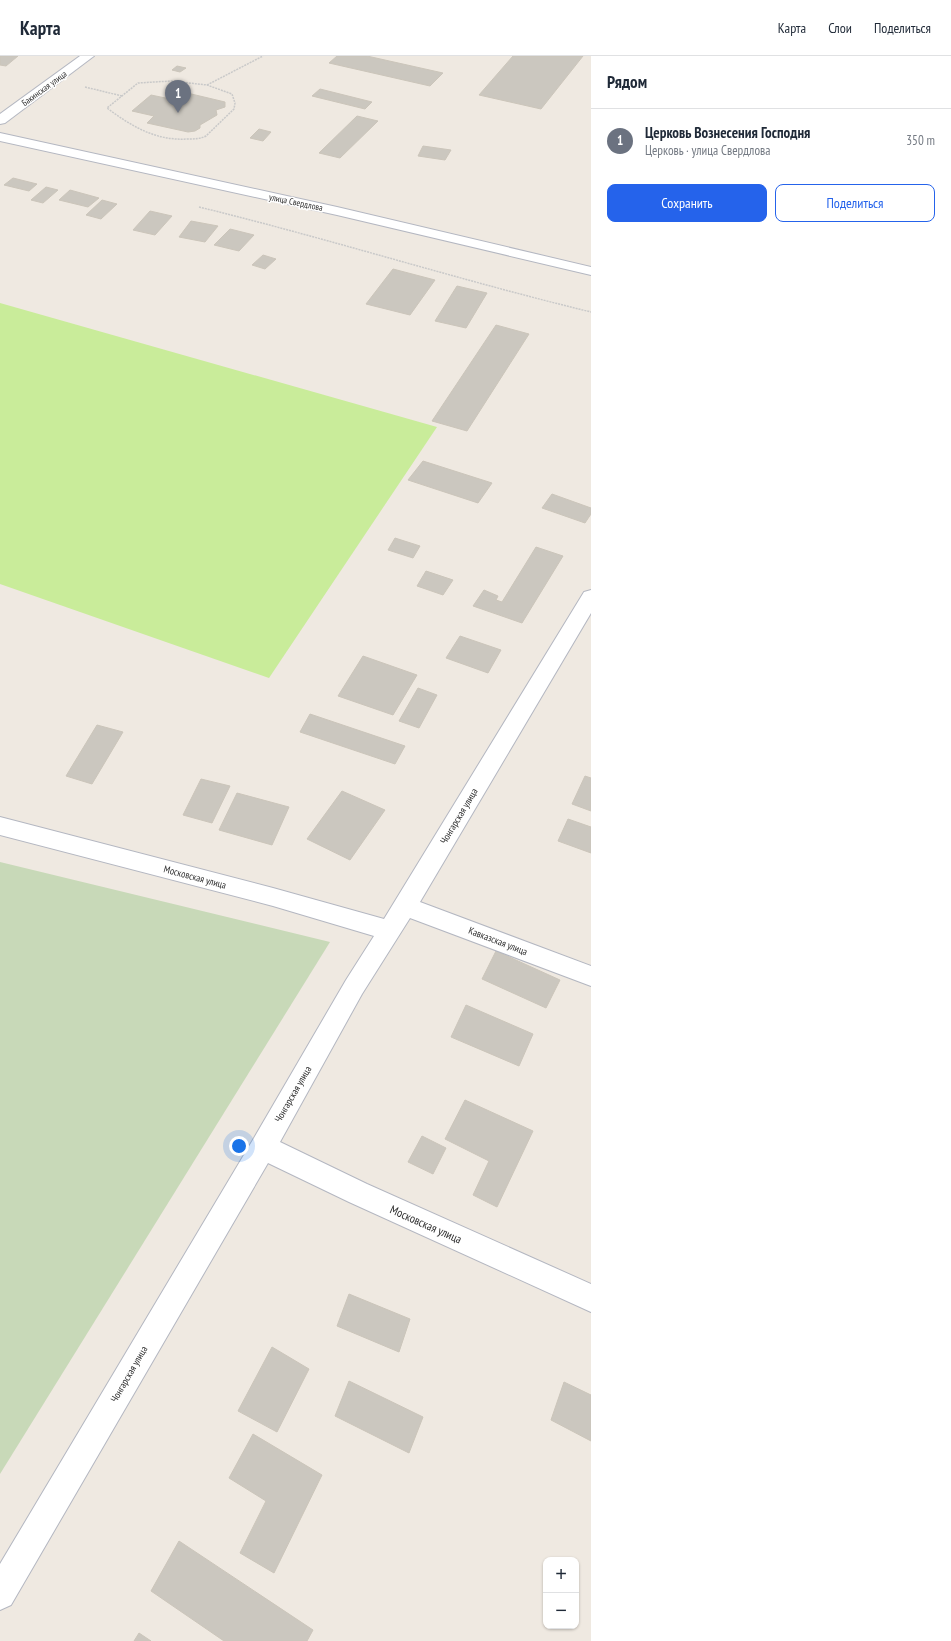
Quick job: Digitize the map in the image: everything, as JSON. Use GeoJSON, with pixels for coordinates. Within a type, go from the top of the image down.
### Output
{"type":"FeatureCollection","features":[{"type":"Feature","properties":{"kind":"street","name":"Бакинская улица"},"geometry":{"type":"LineString","coordinates":[[0,120],[88,56]]}},
{"type":"Feature","properties":{"kind":"street","name":"улица Свердлова"},"geometry":{"type":"LineString","coordinates":[[0,137],[337,211],[591,271]]}},
{"type":"Feature","properties":{"kind":"street","name":"Чонгарская улица"},"geometry":{"type":"LineString","coordinates":[[0,1594],[263,1147],[354,987],[388,930],[405,906],[591,597]]}},
{"type":"Feature","properties":{"kind":"street","name":"Московская улица"},"geometry":{"type":"LineString","coordinates":[[0,826],[273,897],[388,930]]}},
{"type":"Feature","properties":{"kind":"street","name":"Кавказская улица"},"geometry":{"type":"LineString","coordinates":[[405,906],[591,976]]}},
{"type":"Feature","properties":{"kind":"street","name":"Московская улица"},"geometry":{"type":"LineString","coordinates":[[263,1147],[358,1193],[591,1298]]}},
{"type":"Feature","properties":{"kind":"path"},"geometry":{"type":"LineString","coordinates":[[207,86],[263,56]]}},
{"type":"Feature","properties":{"kind":"path"},"geometry":{"type":"LineString","coordinates":[[54,80],[122,96]]}},
{"type":"Feature","properties":{"kind":"path"},"geometry":{"type":"LineString","coordinates":[[171,81],[207,86],[232,94],[236,102],[234,111],[203,137],[181,140],[158,138],[124,121],[107,108],[122,96],[138,83],[171,81]]}},
{"type":"Feature","properties":{"kind":"path"},"geometry":{"type":"LineString","coordinates":[[198,206],[591,312]]}},
{"type":"Feature","properties":{"kind":"green space"},"geometry":{"type":"Polygon","coordinates":[[[0,303],[437,427],[269,678],[0,584],[0,303]]]}},
{"type":"Feature","properties":{"kind":"green space"},"geometry":{"type":"Polygon","coordinates":[[[0,862],[330,942],[0,1474],[0,862]]]}},
{"type":"Feature","properties":{"kind":"building"},"geometry":{"type":"Polygon","coordinates":[[[0,56],[18,56],[6,66],[0,65],[0,56]]]}},
{"type":"Feature","properties":{"kind":"building"},"geometry":{"type":"Polygon","coordinates":[[[337,56],[367,56],[443,73],[430,86],[329,63],[337,56]]]}},
{"type":"Feature","properties":{"kind":"building"},"geometry":{"type":"Polygon","coordinates":[[[513,56],[583,56],[541,109],[479,95],[513,56]]]}},
{"type":"Feature","properties":{"kind":"building"},"geometry":{"type":"Polygon","coordinates":[[[177,66],[186,68],[180,72],[172,70],[177,66]]]}},
{"type":"Feature","properties":{"kind":"building"},"geometry":{"type":"Polygon","coordinates":[[[320,89],[372,102],[365,109],[312,96],[320,89]]]}},
{"type":"Feature","properties":{"kind":"building"},"geometry":{"type":"Polygon","coordinates":[[[183,92],[225,102],[225,107],[216,110],[217,115],[200,125],[200,128],[195,131],[188,132],[147,123],[154,116],[132,111],[151,95],[175,100],[183,92]]]}},
{"type":"Feature","properties":{"kind":"building"},"geometry":{"type":"Polygon","coordinates":[[[357,116],[378,121],[340,158],[319,153],[357,116]]]}},
{"type":"Feature","properties":{"kind":"building"},"geometry":{"type":"Polygon","coordinates":[[[259,129],[271,132],[263,141],[250,138],[259,129]]]}},
{"type":"Feature","properties":{"kind":"building"},"geometry":{"type":"Polygon","coordinates":[[[423,146],[451,150],[445,160],[418,156],[423,146]]]}},
{"type":"Feature","properties":{"kind":"building"},"geometry":{"type":"Polygon","coordinates":[[[13,178],[37,184],[29,191],[4,185],[13,178]]]}},
{"type":"Feature","properties":{"kind":"building"},"geometry":{"type":"Polygon","coordinates":[[[46,187],[58,190],[43,203],[31,200],[46,187]]]}},
{"type":"Feature","properties":{"kind":"building"},"geometry":{"type":"Polygon","coordinates":[[[70,190],[99,198],[88,207],[59,200],[70,190]]]}},
{"type":"Feature","properties":{"kind":"building"},"geometry":{"type":"Polygon","coordinates":[[[102,200],[117,204],[101,219],[86,215],[102,200]]]}},
{"type":"Feature","properties":{"kind":"building"},"geometry":{"type":"Polygon","coordinates":[[[150,211],[172,216],[155,235],[133,230],[150,211]]]}},
{"type":"Feature","properties":{"kind":"building"},"geometry":{"type":"Polygon","coordinates":[[[191,221],[218,226],[205,242],[179,237],[191,221]]]}},
{"type":"Feature","properties":{"kind":"building"},"geometry":{"type":"Polygon","coordinates":[[[230,229],[254,235],[239,251],[214,245],[230,229]]]}},
{"type":"Feature","properties":{"kind":"building"},"geometry":{"type":"Polygon","coordinates":[[[263,255],[276,259],[265,269],[252,265],[263,255]]]}},
{"type":"Feature","properties":{"kind":"building"},"geometry":{"type":"Polygon","coordinates":[[[393,269],[435,280],[410,315],[366,304],[393,269]]]}},
{"type":"Feature","properties":{"kind":"building"},"geometry":{"type":"Polygon","coordinates":[[[457,286],[487,293],[466,328],[435,321],[457,286]]]}},
{"type":"Feature","properties":{"kind":"building"},"geometry":{"type":"Polygon","coordinates":[[[496,325],[529,334],[467,431],[432,421],[496,325]]]}},
{"type":"Feature","properties":{"kind":"building"},"geometry":{"type":"Polygon","coordinates":[[[423,461],[492,483],[478,503],[408,480],[423,461]]]}},
{"type":"Feature","properties":{"kind":"building"},"geometry":{"type":"Polygon","coordinates":[[[552,494],[591,508],[591,514],[585,523],[542,508],[552,494]]]}},
{"type":"Feature","properties":{"kind":"building"},"geometry":{"type":"Polygon","coordinates":[[[395,538],[420,546],[413,558],[388,550],[395,538]]]}},
{"type":"Feature","properties":{"kind":"building"},"geometry":{"type":"Polygon","coordinates":[[[536,547],[563,556],[522,623],[473,606],[484,590],[498,596],[496,600],[502,602],[536,547]]]}},
{"type":"Feature","properties":{"kind":"building"},"geometry":{"type":"Polygon","coordinates":[[[426,571],[453,580],[443,595],[417,586],[426,571]]]}},
{"type":"Feature","properties":{"kind":"building"},"geometry":{"type":"Polygon","coordinates":[[[460,636],[501,650],[488,673],[446,658],[460,636]]]}},
{"type":"Feature","properties":{"kind":"building"},"geometry":{"type":"Polygon","coordinates":[[[363,656],[417,675],[393,715],[338,696],[363,656]]]}},
{"type":"Feature","properties":{"kind":"building"},"geometry":{"type":"Polygon","coordinates":[[[418,688],[437,695],[419,728],[399,721],[418,688]]]}},
{"type":"Feature","properties":{"kind":"building"},"geometry":{"type":"Polygon","coordinates":[[[310,714],[405,746],[395,764],[300,732],[310,714]]]}},
{"type":"Feature","properties":{"kind":"building"},"geometry":{"type":"Polygon","coordinates":[[[97,725],[123,732],[92,784],[66,776],[97,725]]]}},
{"type":"Feature","properties":{"kind":"building"},"geometry":{"type":"Polygon","coordinates":[[[585,776],[591,778],[591,811],[572,804],[585,776]]]}},
{"type":"Feature","properties":{"kind":"building"},"geometry":{"type":"Polygon","coordinates":[[[201,779],[230,786],[212,823],[183,815],[201,779]]]}},
{"type":"Feature","properties":{"kind":"building"},"geometry":{"type":"Polygon","coordinates":[[[342,791],[385,810],[350,860],[307,839],[342,791]]]}},
{"type":"Feature","properties":{"kind":"building"},"geometry":{"type":"Polygon","coordinates":[[[237,793],[289,807],[272,845],[219,830],[237,793]]]}},
{"type":"Feature","properties":{"kind":"building"},"geometry":{"type":"Polygon","coordinates":[[[568,819],[591,827],[591,853],[558,841],[568,819]]]}},
{"type":"Feature","properties":{"kind":"building"},"geometry":{"type":"Polygon","coordinates":[[[496,951],[560,980],[546,1008],[482,979],[496,951]]]}},
{"type":"Feature","properties":{"kind":"building"},"geometry":{"type":"Polygon","coordinates":[[[466,1005],[533,1034],[519,1066],[451,1037],[466,1005]]]}},
{"type":"Feature","properties":{"kind":"building"},"geometry":{"type":"Polygon","coordinates":[[[465,1100],[533,1131],[497,1207],[473,1195],[489,1161],[445,1139],[465,1100]]]}},
{"type":"Feature","properties":{"kind":"building"},"geometry":{"type":"Polygon","coordinates":[[[422,1136],[446,1148],[433,1174],[408,1162],[422,1136]]]}},
{"type":"Feature","properties":{"kind":"building"},"geometry":{"type":"Polygon","coordinates":[[[349,1294],[410,1319],[399,1352],[337,1326],[349,1294]]]}},
{"type":"Feature","properties":{"kind":"building"},"geometry":{"type":"Polygon","coordinates":[[[272,1347],[309,1369],[277,1432],[238,1411],[272,1347]]]}},
{"type":"Feature","properties":{"kind":"building"},"geometry":{"type":"Polygon","coordinates":[[[349,1381],[423,1417],[409,1453],[335,1416],[349,1381]]]}},
{"type":"Feature","properties":{"kind":"building"},"geometry":{"type":"Polygon","coordinates":[[[564,1382],[591,1395],[591,1441],[551,1420],[564,1382]]]}},
{"type":"Feature","properties":{"kind":"building"},"geometry":{"type":"Polygon","coordinates":[[[253,1434],[322,1475],[274,1573],[240,1553],[266,1501],[229,1478],[253,1434]]]}},
{"type":"Feature","properties":{"kind":"building"},"geometry":{"type":"Polygon","coordinates":[[[179,1541],[313,1630],[307,1641],[224,1641],[151,1591],[179,1541]]]}},
{"type":"Feature","properties":{"kind":"building"},"geometry":{"type":"Polygon","coordinates":[[[139,1633],[151,1641],[134,1641],[139,1633]]]}},
{"type":"Feature","properties":{"kind":"place","name":"Церковь Вознесения Господня"},"geometry":{"type":"Point","coordinates":[178,113]}}]}
